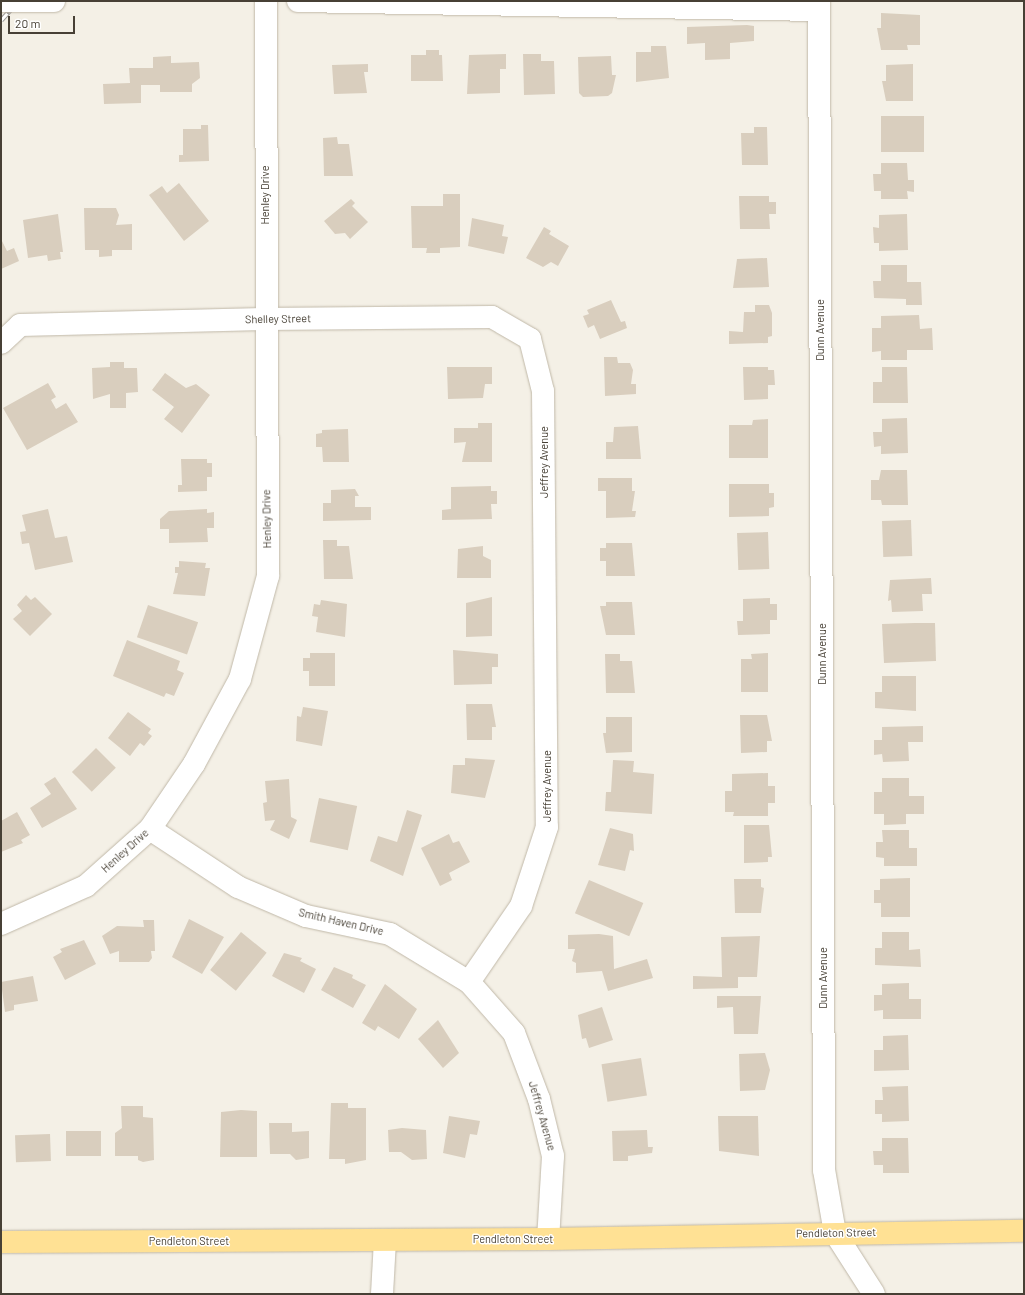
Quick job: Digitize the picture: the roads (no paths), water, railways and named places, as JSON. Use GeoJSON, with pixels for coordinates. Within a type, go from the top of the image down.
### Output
{"type":"FeatureCollection","features":[{"type":"Feature","properties":{"kind":"main road","name":"Pendleton Street"},"geometry":{"type":"LineString","coordinates":[[1,1242],[548,1239],[1024,1231]]}},
{"type":"Feature","properties":{"kind":"street"},"geometry":{"type":"LineString","coordinates":[[1,1],[54,1]]}},
{"type":"Feature","properties":{"kind":"street","name":"Henley Drive"},"geometry":{"type":"LineString","coordinates":[[1,924],[86,886],[150,829],[194,764],[240,679],[268,576],[264,319],[266,1]]}},
{"type":"Feature","properties":{"kind":"street"},"geometry":{"type":"LineString","coordinates":[[298,1],[819,6]]}},
{"type":"Feature","properties":{"kind":"street","name":"Dunn Avenue"},"geometry":{"type":"LineString","coordinates":[[819,6],[824,1170],[835,1233],[874,1294]]}},
{"type":"Feature","properties":{"kind":"street","name":"Shelley Street"},"geometry":{"type":"LineString","coordinates":[[1,343],[20,325],[264,319],[492,317],[530,339]]}},
{"type":"Feature","properties":{"kind":"street","name":"Jeffrey Avenue"},"geometry":{"type":"LineString","coordinates":[[530,339],[544,391],[547,826],[521,906],[469,982],[514,1033],[539,1099],[553,1156],[548,1239]]}},
{"type":"Feature","properties":{"kind":"street","name":"Smith Haven Drive"},"geometry":{"type":"LineString","coordinates":[[150,829],[238,886],[306,916],[390,934],[469,982]]}},
{"type":"Feature","properties":{"kind":"street"},"geometry":{"type":"LineString","coordinates":[[382,1294],[385,1240]]}},
{"type":"Feature","properties":{"kind":"railway"},"geometry":{"type":"LineString","coordinates":[[1,20],[18,1]]}}]}
